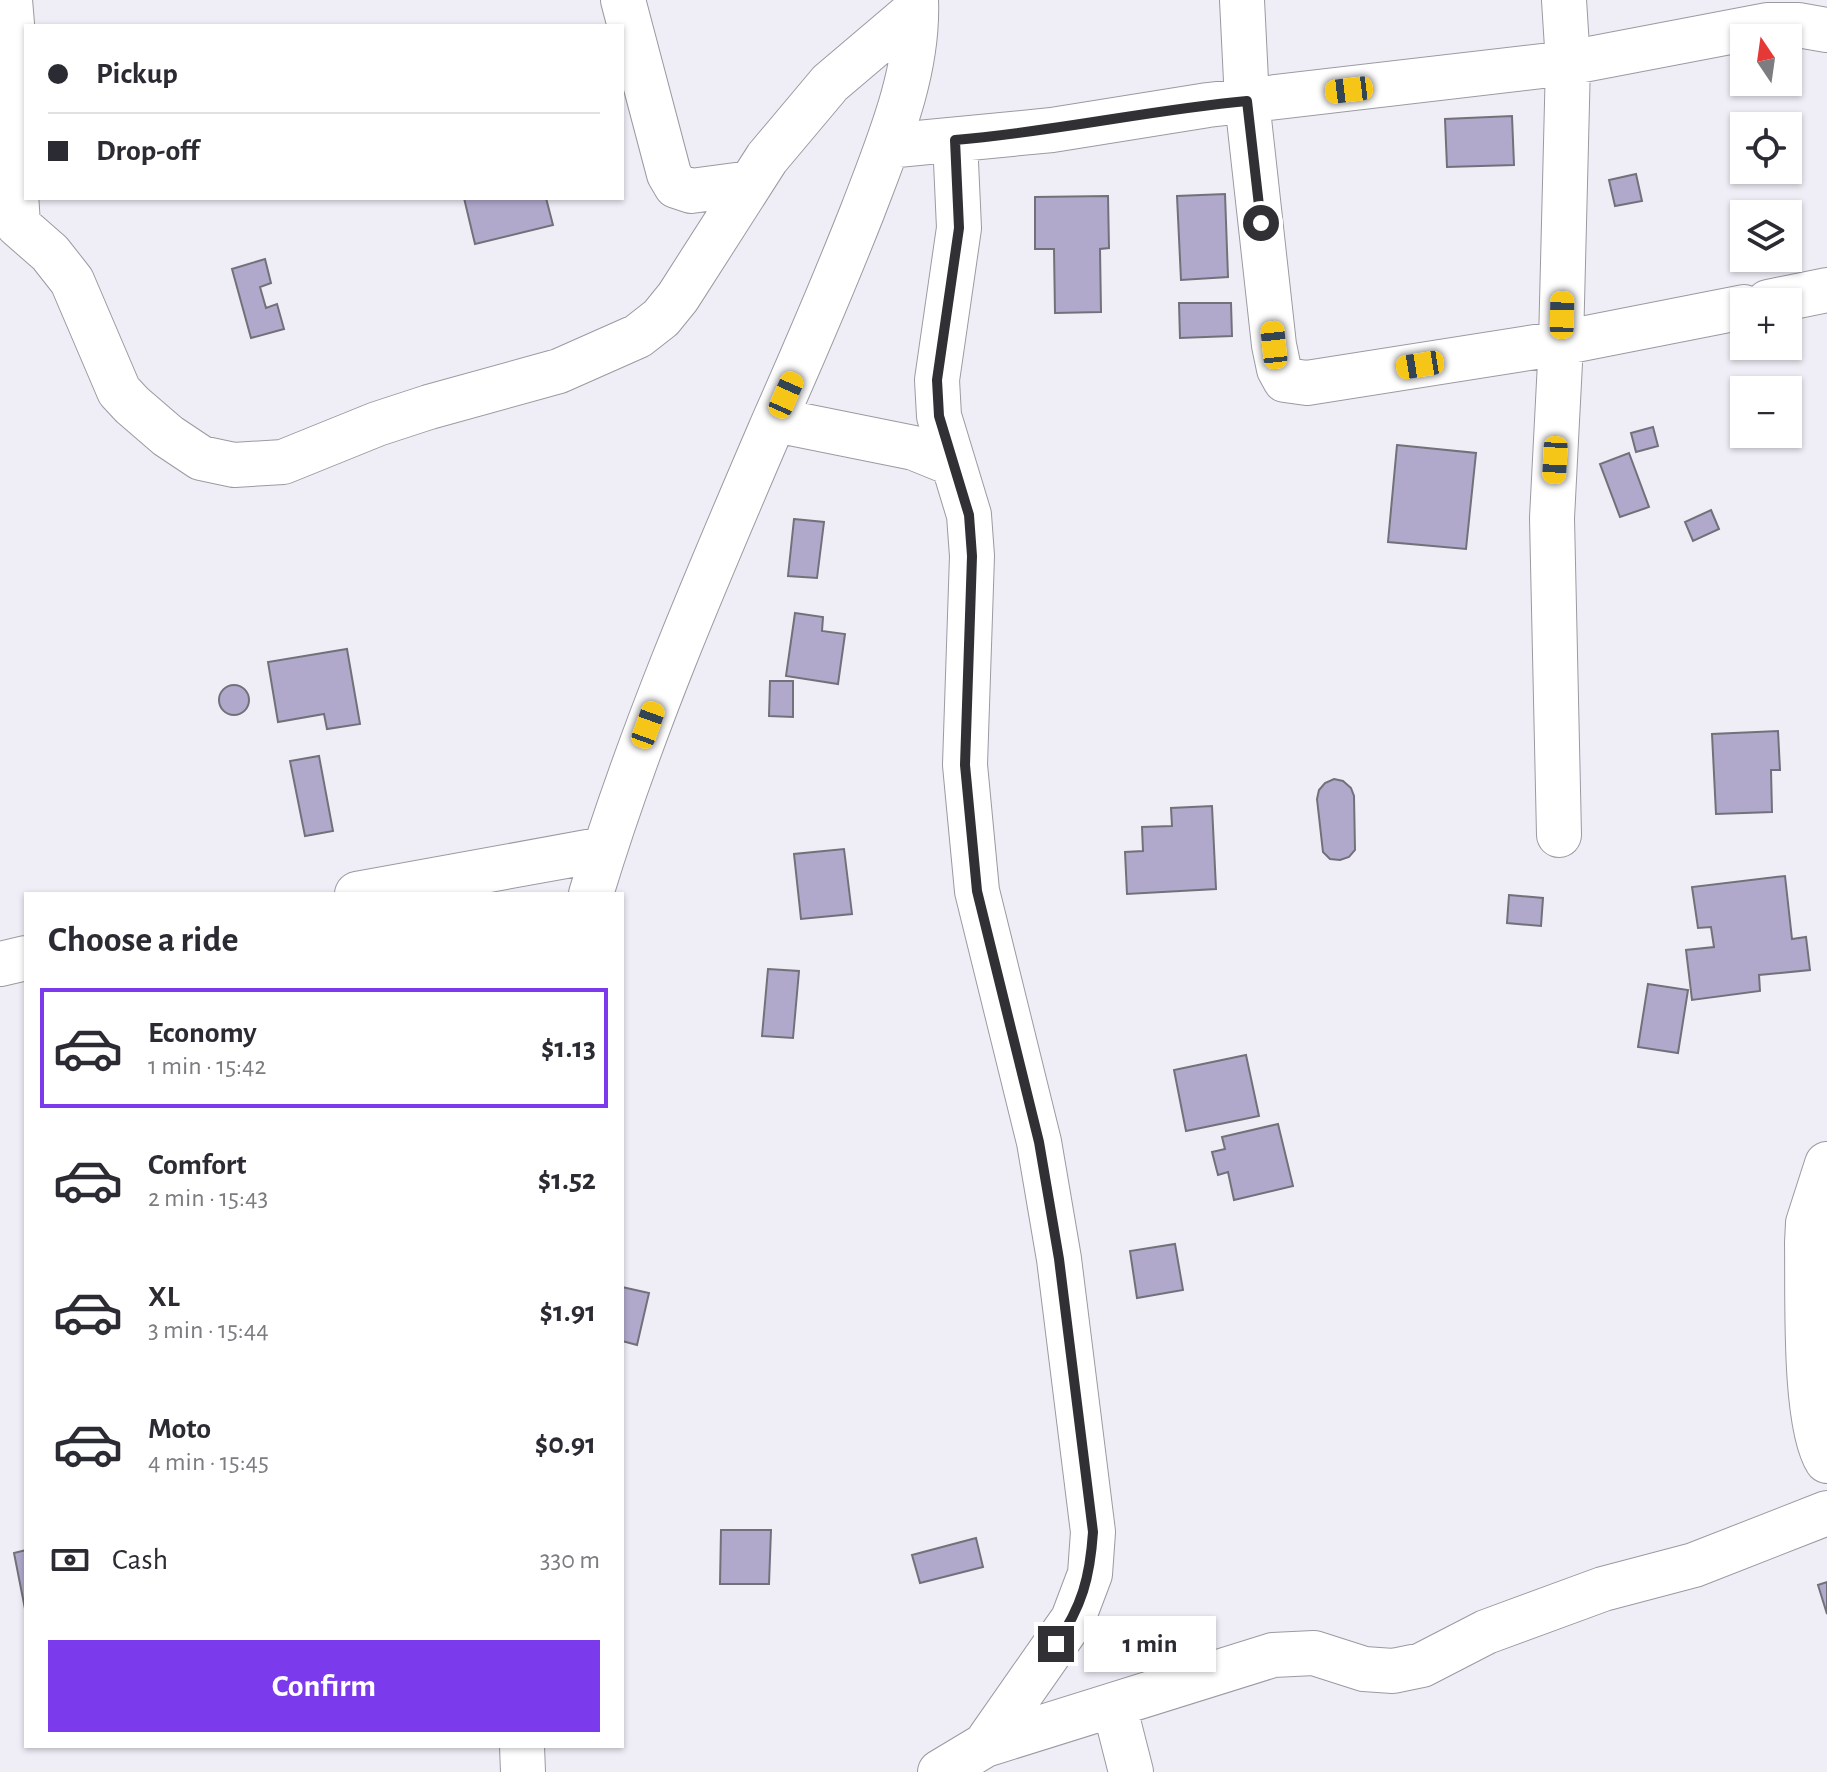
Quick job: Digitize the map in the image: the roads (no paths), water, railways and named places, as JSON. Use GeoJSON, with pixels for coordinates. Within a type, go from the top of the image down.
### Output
{"type":"FeatureCollection","features":[{"type":"Feature","properties":{"kind":"street"},"geometry":{"type":"LineString","coordinates":[[10,0],[13,36],[9,226],[50,253],[72,281],[119,391],[132,405],[168,436],[201,458],[234,465],[283,462],[377,424],[559,371],[638,336],[661,318],[678,297],[767,158],[830,83],[916,5]]}},
{"type":"Feature","properties":{"kind":"street"},"geometry":{"type":"LineString","coordinates":[[623,0],[669,174],[676,186],[691,191],[751,183]]}},
{"type":"Feature","properties":{"kind":"street"},"geometry":{"type":"LineString","coordinates":[[1242,0],[1247,101],[1274,345],[1279,369],[1285,380],[1307,383],[1561,343],[1730,310]]}},
{"type":"Feature","properties":{"kind":"street"},"geometry":{"type":"LineString","coordinates":[[1559,835],[1552,518],[1561,343],[1568,63],[1564,0]]}},
{"type":"Feature","properties":{"kind":"street"},"geometry":{"type":"LineString","coordinates":[[592,892],[604,849],[680,640],[830,296],[887,146],[908,76],[916,5]]}},
{"type":"Feature","properties":{"kind":"street"},"geometry":{"type":"LineString","coordinates":[[887,146],[1052,130],[1208,105],[1568,63],[1767,25],[1798,25],[1827,30]]}},
{"type":"Feature","properties":{"kind":"street"},"geometry":{"type":"LineString","coordinates":[[955,140],[959,228],[937,380],[939,416],[969,515],[972,556],[965,765],[977,891],[1039,1142],[1059,1259],[1093,1532],[1090,1574],[1073,1619],[985,1745]]}},
{"type":"Feature","properties":{"kind":"street"},"geometry":{"type":"LineString","coordinates":[[1802,295],[1827,290]]}},
{"type":"Feature","properties":{"kind":"street"},"geometry":{"type":"LineString","coordinates":[[775,420],[914,448],[951,463]]}},
{"type":"Feature","properties":{"kind":"street"},"geometry":{"type":"LineString","coordinates":[[368,892],[604,849]]}},
{"type":"Feature","properties":{"kind":"street"},"geometry":{"type":"LineString","coordinates":[[0,964],[24,958]]}},
{"type":"Feature","properties":{"kind":"street"},"geometry":{"type":"LineString","coordinates":[[1827,1164],[1808,1223],[1807,1243],[1813,1406],[1818,1444],[1827,1461]]}},
{"type":"Feature","properties":{"kind":"street"},"geometry":{"type":"LineString","coordinates":[[940,1772],[985,1745],[1273,1655],[1314,1653],[1364,1669],[1393,1671],[1422,1665],[1486,1632],[1603,1589],[1694,1565],[1827,1513]]}},
{"type":"Feature","properties":{"kind":"street"},"geometry":{"type":"LineString","coordinates":[[1114,1705],[1131,1772]]}},
{"type":"Feature","properties":{"kind":"street"},"geometry":{"type":"LineString","coordinates":[[522,1748],[523,1772]]}}]}
